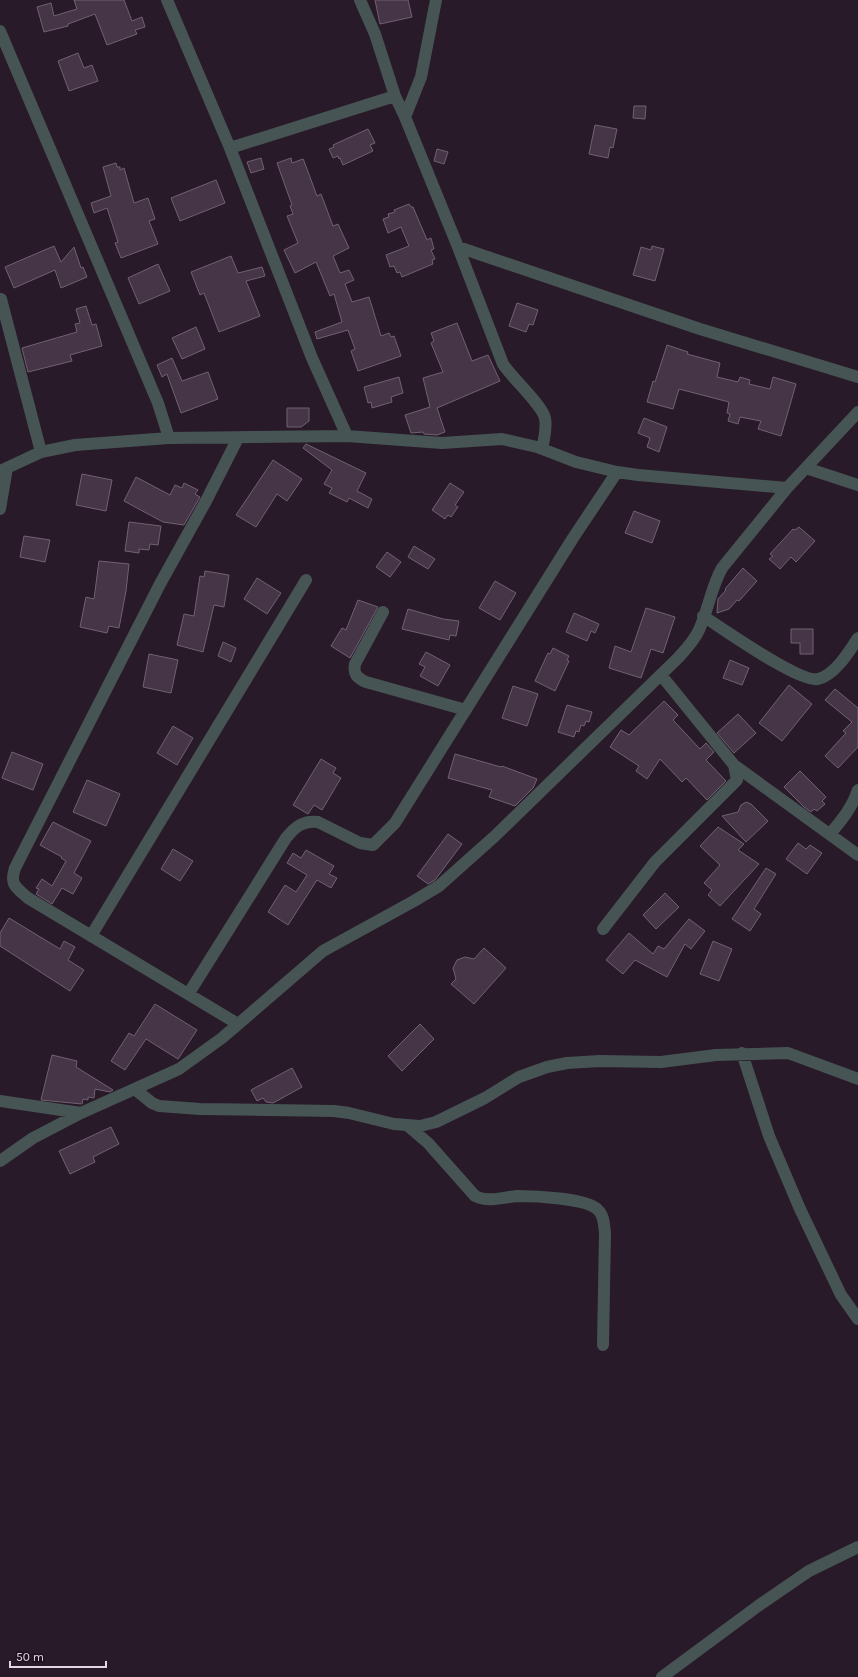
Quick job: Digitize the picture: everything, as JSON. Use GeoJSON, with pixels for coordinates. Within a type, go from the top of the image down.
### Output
{"type":"FeatureCollection","features":[{"type":"Feature","properties":{"kind":"street"},"geometry":{"type":"LineString","coordinates":[[167,0],[230,148],[312,358],[347,436]]}},
{"type":"Feature","properties":{"kind":"street"},"geometry":{"type":"LineString","coordinates":[[360,0],[375,34],[395,96],[458,247],[504,364],[511,375],[542,413],[545,425],[542,449]]}},
{"type":"Feature","properties":{"kind":"street"},"geometry":{"type":"LineString","coordinates":[[405,117],[421,77],[436,0]]}},
{"type":"Feature","properties":{"kind":"street"},"geometry":{"type":"LineString","coordinates":[[0,31],[158,403],[169,438]]}},
{"type":"Feature","properties":{"kind":"street"},"geometry":{"type":"LineString","coordinates":[[230,148],[395,96]]}},
{"type":"Feature","properties":{"kind":"street"},"geometry":{"type":"LineString","coordinates":[[458,247],[700,329],[858,377]]}},
{"type":"Feature","properties":{"kind":"street"},"geometry":{"type":"LineString","coordinates":[[1,299],[41,452]]}},
{"type":"Feature","properties":{"kind":"street"},"geometry":{"type":"LineString","coordinates":[[0,1161],[33,1138],[81,1113],[179,1070],[222,1038],[323,950],[414,902],[439,886],[495,836],[661,676],[692,642],[699,629],[714,581],[722,568],[787,488],[858,412]]}},
{"type":"Feature","properties":{"kind":"street"},"geometry":{"type":"LineString","coordinates":[[0,509],[3,469],[41,452],[74,445],[169,438],[347,436],[442,443],[502,439],[542,449],[576,462],[617,472],[787,488]]}},
{"type":"Feature","properties":{"kind":"street"},"geometry":{"type":"LineString","coordinates":[[238,438],[206,502],[160,584],[14,868],[12,877],[13,884],[28,898],[189,993],[238,1024]]}},
{"type":"Feature","properties":{"kind":"street"},"geometry":{"type":"LineString","coordinates":[[806,468],[858,485]]}},
{"type":"Feature","properties":{"kind":"street"},"geometry":{"type":"LineString","coordinates":[[189,993],[286,838],[295,827],[302,823],[318,822],[360,843],[373,844],[377,842],[395,823],[573,538],[617,472]]}},
{"type":"Feature","properties":{"kind":"street"},"geometry":{"type":"LineString","coordinates":[[91,936],[306,580]]}},
{"type":"Feature","properties":{"kind":"street"},"geometry":{"type":"LineString","coordinates":[[383,612],[355,664],[355,672],[357,677],[366,682],[466,710]]}},
{"type":"Feature","properties":{"kind":"street"},"geometry":{"type":"LineString","coordinates":[[703,616],[762,653],[798,674],[810,679],[824,676],[833,670],[848,654],[858,638]]}},
{"type":"Feature","properties":{"kind":"street"},"geometry":{"type":"LineString","coordinates":[[661,676],[734,765],[858,855]]}},
{"type":"Feature","properties":{"kind":"street"},"geometry":{"type":"LineString","coordinates":[[603,929],[655,862],[737,780],[734,765]]}},
{"type":"Feature","properties":{"kind":"street"},"geometry":{"type":"LineString","coordinates":[[830,834],[845,816],[855,800],[858,790]]}},
{"type":"Feature","properties":{"kind":"street"},"geometry":{"type":"LineString","coordinates":[[136,1090],[148,1100],[159,1106],[200,1109],[349,1112],[394,1124],[420,1126],[436,1122],[485,1098],[519,1077],[547,1067],[567,1063],[600,1061],[661,1062],[716,1055],[788,1053],[858,1079]]}},
{"type":"Feature","properties":{"kind":"street"},"geometry":{"type":"LineString","coordinates":[[742,1054],[769,1136],[800,1209],[841,1296],[858,1319]]}},
{"type":"Feature","properties":{"kind":"street"},"geometry":{"type":"LineString","coordinates":[[0,1101],[81,1113]]}},
{"type":"Feature","properties":{"kind":"street"},"geometry":{"type":"LineString","coordinates":[[408,1126],[428,1143],[475,1196],[481,1199],[517,1196],[560,1198],[588,1204],[598,1209],[603,1219],[605,1233],[603,1344]]}},
{"type":"Feature","properties":{"kind":"street"},"geometry":{"type":"LineString","coordinates":[[662,1677],[758,1606],[809,1571],[858,1547]]}},
{"type":"Feature","properties":{"kind":"building"},"geometry":{"type":"Polygon","coordinates":[[[74,0],[124,0],[132,21],[142,17],[145,27],[135,30],[137,34],[107,45],[95,14],[68,24],[68,26],[44,32],[37,7],[51,3],[54,16],[77,9],[74,0]]]}},
{"type":"Feature","properties":{"kind":"building"},"geometry":{"type":"Polygon","coordinates":[[[375,0],[408,0],[412,17],[380,24],[375,0]]]}},
{"type":"Feature","properties":{"kind":"building"},"geometry":{"type":"Polygon","coordinates":[[[78,53],[84,68],[92,65],[98,81],[69,91],[58,61],[78,53]]]}},
{"type":"Feature","properties":{"kind":"building"},"geometry":{"type":"Polygon","coordinates":[[[634,106],[646,106],[645,119],[633,118],[634,106]]]}},
{"type":"Feature","properties":{"kind":"building"},"geometry":{"type":"Polygon","coordinates":[[[595,125],[617,129],[613,148],[610,147],[608,158],[589,154],[595,125]]]}},
{"type":"Feature","properties":{"kind":"building"},"geometry":{"type":"Polygon","coordinates":[[[368,129],[375,143],[370,145],[373,151],[343,165],[338,156],[333,158],[329,149],[334,147],[333,145],[368,129]]]}},
{"type":"Feature","properties":{"kind":"building"},"geometry":{"type":"Polygon","coordinates":[[[437,149],[448,152],[444,164],[434,161],[437,149]]]}},
{"type":"Feature","properties":{"kind":"building"},"geometry":{"type":"Polygon","coordinates":[[[261,158],[264,169],[251,173],[247,162],[261,158]]]}},
{"type":"Feature","properties":{"kind":"building"},"geometry":{"type":"Polygon","coordinates":[[[291,158],[292,163],[303,159],[317,196],[321,194],[333,226],[338,224],[349,248],[333,256],[340,273],[349,270],[354,280],[345,284],[352,302],[369,297],[381,336],[389,333],[391,337],[394,336],[401,356],[358,371],[351,351],[355,349],[348,330],[317,339],[315,332],[342,322],[334,294],[330,296],[316,262],[295,273],[284,250],[298,243],[287,216],[293,214],[290,206],[292,205],[277,163],[291,158]]]}},
{"type":"Feature","properties":{"kind":"building"},"geometry":{"type":"Polygon","coordinates":[[[116,163],[117,167],[120,167],[120,170],[124,168],[134,203],[148,198],[155,219],[149,221],[158,244],[121,258],[115,243],[118,242],[107,208],[94,213],[91,203],[111,196],[103,167],[116,163]]]}},
{"type":"Feature","properties":{"kind":"building"},"geometry":{"type":"Polygon","coordinates":[[[216,180],[225,203],[180,221],[171,198],[216,180]]]}},
{"type":"Feature","properties":{"kind":"building"},"geometry":{"type":"Polygon","coordinates":[[[409,204],[413,207],[427,240],[431,238],[434,249],[431,250],[435,259],[432,260],[433,264],[402,277],[400,272],[397,273],[394,266],[390,267],[386,255],[409,246],[401,227],[388,233],[383,219],[389,217],[388,214],[395,212],[394,210],[409,204]]]}},
{"type":"Feature","properties":{"kind":"building"},"geometry":{"type":"Polygon","coordinates":[[[54,246],[61,262],[74,247],[81,268],[83,267],[87,277],[61,288],[55,270],[14,288],[5,267],[54,246]]]}},
{"type":"Feature","properties":{"kind":"building"},"geometry":{"type":"Polygon","coordinates":[[[652,246],[664,249],[655,281],[633,275],[641,247],[651,250],[652,246]]]}},
{"type":"Feature","properties":{"kind":"building"},"geometry":{"type":"Polygon","coordinates":[[[231,256],[238,273],[262,267],[265,276],[246,281],[260,316],[219,332],[204,293],[200,295],[191,272],[231,256]]]}},
{"type":"Feature","properties":{"kind":"building"},"geometry":{"type":"Polygon","coordinates":[[[158,264],[170,291],[139,304],[128,278],[158,264]]]}},
{"type":"Feature","properties":{"kind":"building"},"geometry":{"type":"Polygon","coordinates":[[[517,303],[538,310],[533,325],[529,324],[526,332],[509,326],[517,303]]]}},
{"type":"Feature","properties":{"kind":"building"},"geometry":{"type":"Polygon","coordinates":[[[86,306],[92,325],[96,324],[102,346],[70,355],[72,361],[28,372],[22,348],[77,332],[75,324],[80,323],[76,309],[86,306]]]}},
{"type":"Feature","properties":{"kind":"building"},"geometry":{"type":"Polygon","coordinates":[[[457,323],[472,361],[488,355],[500,381],[437,408],[445,432],[437,435],[424,434],[423,432],[411,433],[405,415],[430,407],[423,378],[443,372],[431,343],[434,341],[431,333],[457,323]]]}},
{"type":"Feature","properties":{"kind":"building"},"geometry":{"type":"Polygon","coordinates":[[[196,327],[205,349],[182,359],[172,338],[196,327]]]}},
{"type":"Feature","properties":{"kind":"building"},"geometry":{"type":"Polygon","coordinates":[[[667,345],[688,352],[687,354],[720,363],[717,377],[738,382],[740,377],[750,380],[749,384],[770,389],[773,377],[796,384],[781,436],[758,429],[761,421],[740,417],[738,424],[728,421],[730,414],[727,413],[729,402],[679,389],[673,409],[647,402],[653,381],[655,382],[667,345]]]}},
{"type":"Feature","properties":{"kind":"building"},"geometry":{"type":"Polygon","coordinates":[[[172,358],[182,381],[208,372],[218,399],[181,413],[167,374],[162,377],[157,365],[172,358]]]}},
{"type":"Feature","properties":{"kind":"building"},"geometry":{"type":"Polygon","coordinates":[[[399,377],[403,393],[391,397],[392,402],[372,408],[371,402],[368,403],[364,387],[399,377]]]}},
{"type":"Feature","properties":{"kind":"building"},"geometry":{"type":"Polygon","coordinates":[[[287,408],[309,408],[309,421],[301,427],[287,427],[287,408]]]}},
{"type":"Feature","properties":{"kind":"building"},"geometry":{"type":"Polygon","coordinates":[[[644,418],[667,427],[659,452],[647,447],[650,438],[638,433],[644,418]]]}},
{"type":"Feature","properties":{"kind":"building"},"geometry":{"type":"Polygon","coordinates":[[[306,444],[366,473],[357,491],[372,499],[368,508],[349,498],[347,502],[329,493],[332,488],[324,484],[332,470],[303,448],[306,444]]]}},
{"type":"Feature","properties":{"kind":"building"},"geometry":{"type":"Polygon","coordinates":[[[273,460],[302,479],[287,501],[277,494],[256,527],[236,515],[273,460]]]}},
{"type":"Feature","properties":{"kind":"building"},"geometry":{"type":"Polygon","coordinates":[[[82,474],[112,480],[106,511],[76,505],[82,474]]]}},
{"type":"Feature","properties":{"kind":"building"},"geometry":{"type":"Polygon","coordinates":[[[136,477],[170,495],[175,485],[182,488],[184,483],[198,490],[195,494],[200,497],[184,525],[163,522],[124,501],[136,477]]]}},
{"type":"Feature","properties":{"kind":"building"},"geometry":{"type":"Polygon","coordinates":[[[450,483],[464,492],[455,505],[458,507],[451,517],[448,515],[445,519],[432,510],[450,483]]]}},
{"type":"Feature","properties":{"kind":"building"},"geometry":{"type":"Polygon","coordinates":[[[634,511],[660,521],[652,543],[625,533],[634,511]]]}},
{"type":"Feature","properties":{"kind":"building"},"geometry":{"type":"Polygon","coordinates":[[[129,522],[161,526],[158,545],[150,544],[149,550],[139,549],[139,553],[125,551],[129,522]]]}},
{"type":"Feature","properties":{"kind":"building"},"geometry":{"type":"Polygon","coordinates":[[[799,527],[815,541],[796,562],[791,557],[780,569],[769,559],[773,556],[770,554],[793,529],[795,530],[799,527]]]}},
{"type":"Feature","properties":{"kind":"building"},"geometry":{"type":"Polygon","coordinates":[[[24,536],[50,540],[45,562],[20,557],[24,536]]]}},
{"type":"Feature","properties":{"kind":"building"},"geometry":{"type":"Polygon","coordinates":[[[414,546],[435,559],[428,569],[408,557],[414,546]]]}},
{"type":"Feature","properties":{"kind":"building"},"geometry":{"type":"Polygon","coordinates":[[[387,552],[401,562],[390,577],[376,567],[387,552]]]}},
{"type":"Feature","properties":{"kind":"building"},"geometry":{"type":"Polygon","coordinates":[[[99,561],[129,564],[126,591],[119,628],[109,626],[107,633],[80,627],[86,597],[94,599],[99,561]]]}},
{"type":"Feature","properties":{"kind":"building"},"geometry":{"type":"Polygon","coordinates":[[[743,568],[757,581],[739,601],[737,600],[729,609],[717,613],[718,599],[743,568]]]}},
{"type":"Feature","properties":{"kind":"building"},"geometry":{"type":"Polygon","coordinates":[[[205,571],[229,575],[224,607],[214,605],[203,652],[177,645],[184,614],[194,616],[200,576],[204,577],[205,571]]]}},
{"type":"Feature","properties":{"kind":"building"},"geometry":{"type":"Polygon","coordinates":[[[257,578],[281,593],[267,614],[244,599],[257,578]]]}},
{"type":"Feature","properties":{"kind":"building"},"geometry":{"type":"Polygon","coordinates":[[[495,581],[516,593],[500,620],[479,608],[495,581]]]}},
{"type":"Feature","properties":{"kind":"building"},"geometry":{"type":"Polygon","coordinates":[[[358,600],[378,607],[350,658],[331,646],[342,628],[346,630],[358,600]]]}},
{"type":"Feature","properties":{"kind":"building"},"geometry":{"type":"Polygon","coordinates":[[[646,608],[675,617],[663,653],[651,649],[641,678],[609,668],[615,646],[631,652],[646,608]]]}},
{"type":"Feature","properties":{"kind":"building"},"geometry":{"type":"Polygon","coordinates":[[[408,609],[443,619],[459,621],[456,636],[450,635],[449,640],[402,629],[408,609]]]}},
{"type":"Feature","properties":{"kind":"building"},"geometry":{"type":"Polygon","coordinates":[[[574,613],[599,624],[595,633],[591,631],[587,641],[566,632],[574,613]]]}},
{"type":"Feature","properties":{"kind":"building"},"geometry":{"type":"Polygon","coordinates":[[[791,629],[813,629],[813,654],[800,654],[800,643],[791,643],[791,629]]]}},
{"type":"Feature","properties":{"kind":"building"},"geometry":{"type":"Polygon","coordinates":[[[223,642],[236,648],[231,662],[218,656],[223,642]]]}},
{"type":"Feature","properties":{"kind":"building"},"geometry":{"type":"Polygon","coordinates":[[[553,648],[569,656],[567,660],[569,661],[555,691],[535,681],[548,653],[550,654],[553,648]]]}},
{"type":"Feature","properties":{"kind":"building"},"geometry":{"type":"Polygon","coordinates":[[[426,652],[450,665],[438,686],[420,676],[425,667],[419,664],[426,652]]]}},
{"type":"Feature","properties":{"kind":"building"},"geometry":{"type":"Polygon","coordinates":[[[149,654],[178,660],[171,693],[143,687],[149,654]]]}},
{"type":"Feature","properties":{"kind":"building"},"geometry":{"type":"Polygon","coordinates":[[[730,660],[749,668],[742,685],[723,678],[730,660]]]}},
{"type":"Feature","properties":{"kind":"building"},"geometry":{"type":"Polygon","coordinates":[[[789,685],[812,704],[782,741],[759,723],[789,685]]]}},
{"type":"Feature","properties":{"kind":"building"},"geometry":{"type":"Polygon","coordinates":[[[513,686],[538,694],[527,726],[502,718],[513,686]]]}},
{"type":"Feature","properties":{"kind":"building"},"geometry":{"type":"Polygon","coordinates":[[[835,689],[858,708],[858,747],[838,768],[825,756],[846,733],[843,731],[852,722],[825,700],[835,689]]]}},
{"type":"Feature","properties":{"kind":"building"},"geometry":{"type":"Polygon","coordinates":[[[664,701],[678,715],[673,720],[700,749],[706,743],[714,752],[706,760],[726,781],[707,800],[686,778],[682,782],[660,759],[647,779],[636,771],[639,766],[610,747],[621,730],[629,735],[664,701]]]}},
{"type":"Feature","properties":{"kind":"building"},"geometry":{"type":"Polygon","coordinates":[[[567,705],[592,712],[589,722],[586,721],[584,726],[581,725],[579,732],[576,731],[574,737],[558,732],[567,705]]]}},
{"type":"Feature","properties":{"kind":"building"},"geometry":{"type":"Polygon","coordinates":[[[738,714],[756,733],[734,753],[717,733],[738,714]]]}},
{"type":"Feature","properties":{"kind":"building"},"geometry":{"type":"Polygon","coordinates":[[[173,726],[193,738],[177,765],[157,753],[173,726]]]}},
{"type":"Feature","properties":{"kind":"building"},"geometry":{"type":"Polygon","coordinates":[[[12,752],[43,764],[33,790],[2,778],[12,752]]]}},
{"type":"Feature","properties":{"kind":"building"},"geometry":{"type":"Polygon","coordinates":[[[455,754],[501,767],[502,766],[537,779],[533,788],[515,806],[489,797],[492,790],[448,778],[455,754]]]}},
{"type":"Feature","properties":{"kind":"building"},"geometry":{"type":"Polygon","coordinates":[[[321,759],[336,768],[333,773],[341,778],[322,810],[314,805],[308,814],[293,805],[321,759]]]}},
{"type":"Feature","properties":{"kind":"building"},"geometry":{"type":"Polygon","coordinates":[[[800,771],[826,797],[822,801],[825,804],[817,811],[814,809],[811,812],[804,807],[784,787],[800,771]]]}},
{"type":"Feature","properties":{"kind":"building"},"geometry":{"type":"Polygon","coordinates":[[[87,780],[120,794],[106,826],[73,812],[87,780]]]}},
{"type":"Feature","properties":{"kind":"building"},"geometry":{"type":"Polygon","coordinates":[[[746,802],[751,804],[768,821],[746,842],[722,816],[738,812],[741,805],[746,802]]]}},
{"type":"Feature","properties":{"kind":"building"},"geometry":{"type":"Polygon","coordinates":[[[53,822],[91,841],[74,873],[82,878],[73,894],[62,888],[52,904],[36,894],[39,889],[36,888],[42,879],[52,886],[66,861],[61,858],[62,857],[40,845],[53,822]]]}},
{"type":"Feature","properties":{"kind":"building"},"geometry":{"type":"Polygon","coordinates":[[[718,827],[744,844],[738,850],[759,864],[720,906],[708,895],[712,890],[704,883],[720,865],[700,846],[718,827]]]}},
{"type":"Feature","properties":{"kind":"building"},"geometry":{"type":"Polygon","coordinates":[[[448,834],[462,844],[435,880],[428,884],[417,876],[448,834]]]}},
{"type":"Feature","properties":{"kind":"building"},"geometry":{"type":"Polygon","coordinates":[[[798,843],[806,849],[810,845],[822,853],[807,874],[786,859],[798,843]]]}},
{"type":"Feature","properties":{"kind":"building"},"geometry":{"type":"Polygon","coordinates":[[[173,849],[193,861],[180,881],[161,869],[173,849]]]}},
{"type":"Feature","properties":{"kind":"building"},"geometry":{"type":"Polygon","coordinates":[[[306,850],[334,866],[329,874],[337,878],[331,888],[317,880],[288,925],[268,912],[285,885],[296,892],[307,875],[287,863],[293,853],[301,858],[306,850]]]}},
{"type":"Feature","properties":{"kind":"building"},"geometry":{"type":"Polygon","coordinates":[[[766,868],[776,874],[754,909],[761,914],[750,931],[732,919],[766,868]]]}},
{"type":"Feature","properties":{"kind":"building"},"geometry":{"type":"Polygon","coordinates":[[[665,893],[679,907],[656,929],[643,915],[665,893]]]}},
{"type":"Feature","properties":{"kind":"building"},"geometry":{"type":"Polygon","coordinates":[[[9,918],[60,949],[64,941],[75,947],[68,960],[84,970],[70,991],[0,946],[0,933],[9,918]]]}},
{"type":"Feature","properties":{"kind":"building"},"geometry":{"type":"Polygon","coordinates":[[[689,919],[705,931],[691,949],[685,944],[667,977],[635,960],[623,974],[606,960],[629,933],[653,954],[658,946],[664,949],[689,919]]]}},
{"type":"Feature","properties":{"kind":"building"},"geometry":{"type":"Polygon","coordinates":[[[713,941],[732,949],[719,981],[700,974],[713,941]]]}},
{"type":"Feature","properties":{"kind":"building"},"geometry":{"type":"Polygon","coordinates":[[[484,948],[506,968],[474,1004],[451,984],[456,979],[453,968],[457,960],[465,957],[474,959],[484,948]]]}},
{"type":"Feature","properties":{"kind":"building"},"geometry":{"type":"Polygon","coordinates":[[[155,1004],[197,1030],[178,1059],[146,1039],[125,1070],[111,1061],[129,1033],[134,1036],[155,1004]]]}},
{"type":"Feature","properties":{"kind":"building"},"geometry":{"type":"Polygon","coordinates":[[[420,1024],[434,1039],[402,1071],[388,1056],[420,1024]]]}},
{"type":"Feature","properties":{"kind":"building"},"geometry":{"type":"Polygon","coordinates":[[[52,1055],[77,1061],[76,1067],[113,1090],[110,1092],[95,1089],[94,1098],[88,1097],[88,1100],[83,1099],[82,1104],[41,1100],[52,1055]]]}},
{"type":"Feature","properties":{"kind":"building"},"geometry":{"type":"Polygon","coordinates":[[[292,1068],[302,1087],[273,1103],[266,1102],[263,1098],[257,1101],[251,1090],[292,1068]]]}},
{"type":"Feature","properties":{"kind":"building"},"geometry":{"type":"Polygon","coordinates":[[[111,1127],[119,1144],[93,1157],[95,1162],[70,1174],[59,1151],[111,1127]]]}}]}
